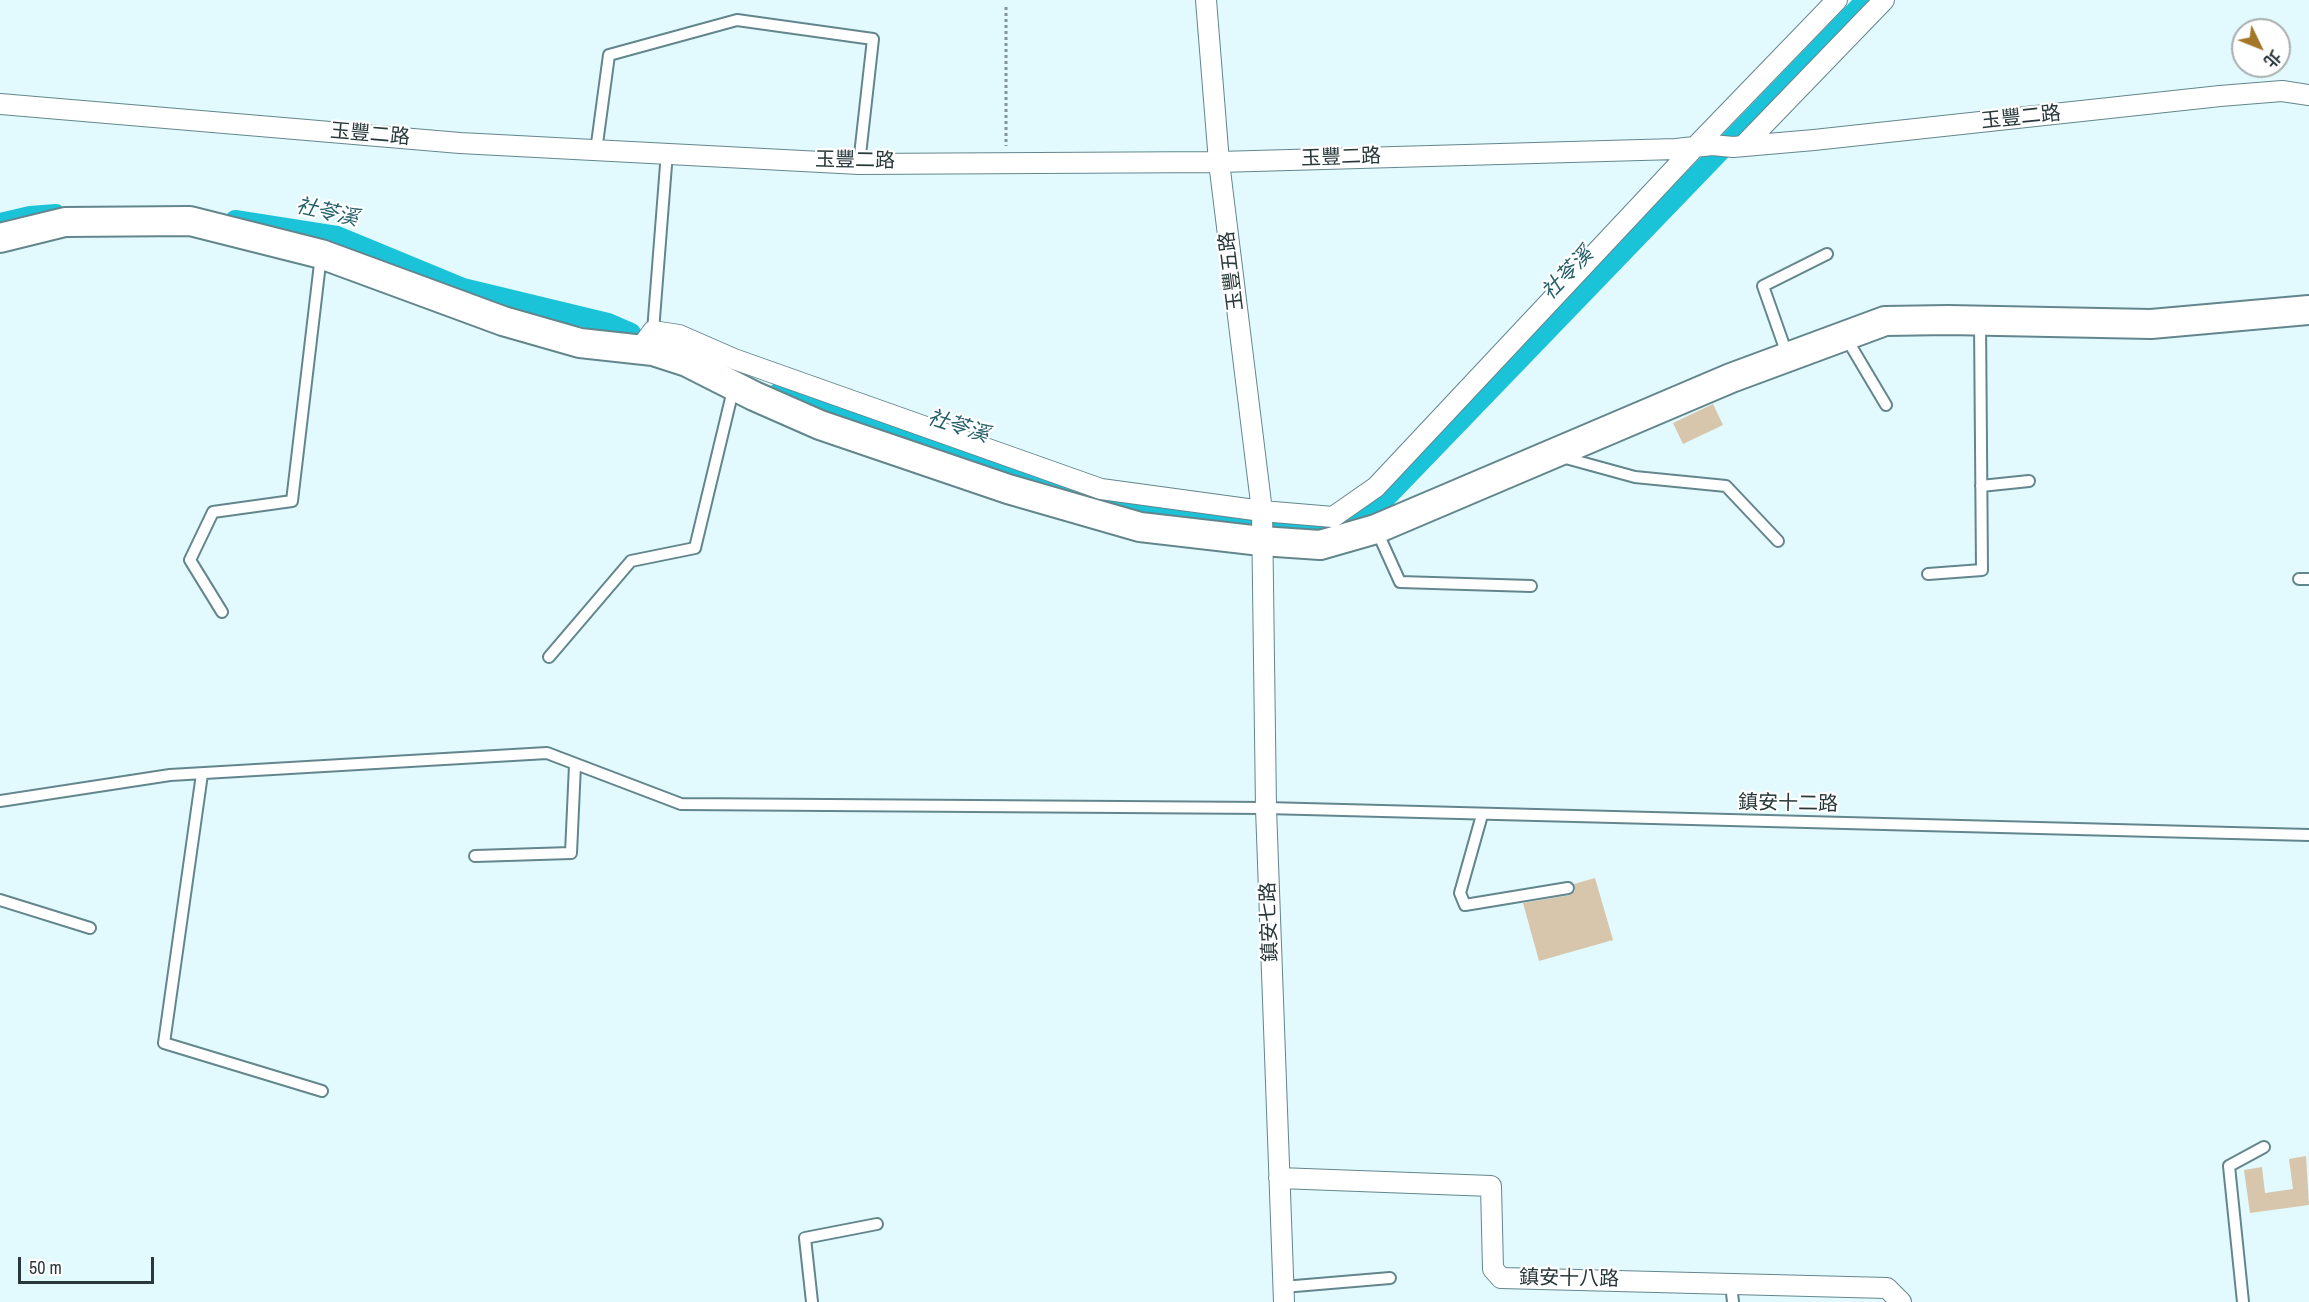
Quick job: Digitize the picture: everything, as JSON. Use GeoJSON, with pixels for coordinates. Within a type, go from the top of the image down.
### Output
{"type":"FeatureCollection","features":[{"type":"Feature","properties":{"kind":"street","name":"玉豐五路"},"geometry":{"type":"LineString","coordinates":[[1206,0],[1219,162],[1262,511],[1261,541]]}},
{"type":"Feature","properties":{"kind":"street"},"geometry":{"type":"LineString","coordinates":[[0,238],[65,222],[190,221],[321,255],[503,321],[580,343],[646,340],[679,335],[745,363],[1101,489],[1262,511],[1333,517],[1376,487],[1703,147],[1837,0]]}},
{"type":"Feature","properties":{"kind":"street"},"geometry":{"type":"LineString","coordinates":[[1739,146],[1884,0]]}},
{"type":"Feature","properties":{"kind":"street","name":"玉豐二路"},"geometry":{"type":"LineString","coordinates":[[0,104],[460,143],[596,151],[667,152],[859,164],[1219,162],[1739,146],[2231,95],[2282,91],[2309,95]]}},
{"type":"Feature","properties":{"kind":"street"},"geometry":{"type":"LineString","coordinates":[[646,340],[654,351],[687,362],[820,425],[1008,489],[1140,527],[1261,541],[1320,545],[1376,530],[1731,378],[1885,321],[1980,320],[2151,324],[2309,310]]}},
{"type":"Feature","properties":{"kind":"street","name":"鎮安七路"},"geometry":{"type":"LineString","coordinates":[[1261,541],[1266,808],[1283,1294]]}},
{"type":"Feature","properties":{"kind":"street","name":"鎮安十八路"},"geometry":{"type":"LineString","coordinates":[[1279,1178],[1491,1186],[1493,1269],[1501,1278],[1732,1293],[1887,1288],[1901,1302]]}},
{"type":"Feature","properties":{"kind":"lane"},"geometry":{"type":"LineString","coordinates":[[596,151],[609,55],[737,20],[873,39],[859,164]]}},
{"type":"Feature","properties":{"kind":"lane"},"geometry":{"type":"LineString","coordinates":[[646,340],[667,152]]}},
{"type":"Feature","properties":{"kind":"lane"},"geometry":{"type":"LineString","coordinates":[[1788,357],[1763,286],[1827,254]]}},
{"type":"Feature","properties":{"kind":"lane"},"geometry":{"type":"LineString","coordinates":[[222,612],[190,560],[213,512],[292,501],[321,255]]}},
{"type":"Feature","properties":{"kind":"lane"},"geometry":{"type":"LineString","coordinates":[[1928,574],[1982,570],[1980,320]]}},
{"type":"Feature","properties":{"kind":"lane"},"geometry":{"type":"LineString","coordinates":[[1845,336],[1886,405]]}},
{"type":"Feature","properties":{"kind":"lane"},"geometry":{"type":"LineString","coordinates":[[549,657],[631,561],[694,548],[734,386]]}},
{"type":"Feature","properties":{"kind":"lane"},"geometry":{"type":"LineString","coordinates":[[1552,454],[1635,477],[1726,486],[1778,541]]}},
{"type":"Feature","properties":{"kind":"lane"},"geometry":{"type":"LineString","coordinates":[[1981,486],[2029,481]]}},
{"type":"Feature","properties":{"kind":"lane"},"geometry":{"type":"LineString","coordinates":[[1376,530],[1400,582],[1531,586]]}},
{"type":"Feature","properties":{"kind":"lane","name":"鎮安十二路"},"geometry":{"type":"LineString","coordinates":[[0,801],[170,776],[547,753],[681,804],[1266,808],[2309,835]]}},
{"type":"Feature","properties":{"kind":"lane"},"geometry":{"type":"LineString","coordinates":[[475,856],[571,853],[575,765]]}},
{"type":"Feature","properties":{"kind":"lane"},"geometry":{"type":"LineString","coordinates":[[202,774],[164,1043],[322,1092]]}},
{"type":"Feature","properties":{"kind":"lane"},"geometry":{"type":"LineString","coordinates":[[1482,815],[1460,893],[1465,905],[1568,888]]}},
{"type":"Feature","properties":{"kind":"lane"},"geometry":{"type":"LineString","coordinates":[[0,900],[90,928]]}},
{"type":"Feature","properties":{"kind":"lane"},"geometry":{"type":"LineString","coordinates":[[2243,1302],[2229,1166],[2264,1147]]}},
{"type":"Feature","properties":{"kind":"lane"},"geometry":{"type":"LineString","coordinates":[[812,1302],[805,1238],[877,1224]]}},
{"type":"Feature","properties":{"kind":"lane"},"geometry":{"type":"LineString","coordinates":[[1283,1294],[1390,1278]]}},
{"type":"Feature","properties":{"kind":"path"},"geometry":{"type":"LineString","coordinates":[[1006,7],[1006,162]]}},
{"type":"Feature","properties":{"kind":"building"},"geometry":{"type":"Polygon","coordinates":[[[1713,404],[1723,425],[1683,444],[1673,423],[1713,404]]]}},
{"type":"Feature","properties":{"kind":"building"},"geometry":{"type":"Polygon","coordinates":[[[1595,878],[1613,940],[1539,961],[1523,903],[1570,895],[1575,891],[1574,884],[1595,878]]]}},
{"type":"Feature","properties":{"kind":"building"},"geometry":{"type":"Polygon","coordinates":[[[2306,1156],[2309,1205],[2250,1213],[2244,1170],[2262,1167],[2265,1193],[2293,1189],[2289,1159],[2306,1156]]]}},
{"type":"Feature","properties":{"kind":"waterway","name":"社苓溪"},"geometry":{"type":"LineString","coordinates":[[1277,526],[1300,529],[1348,522],[1382,502],[1866,0]]}},
{"type":"Feature","properties":{"kind":"waterway","name":"社苓溪"},"geometry":{"type":"LineString","coordinates":[[0,223],[30,216],[56,214]]}},
{"type":"Feature","properties":{"kind":"waterway","name":"社苓溪"},"geometry":{"type":"LineString","coordinates":[[235,220],[337,236],[463,288],[608,323],[631,333]]}},
{"type":"Feature","properties":{"kind":"waterway","name":"社苓溪"},"geometry":{"type":"LineString","coordinates":[[778,393],[1135,510],[1246,523]]}}]}
